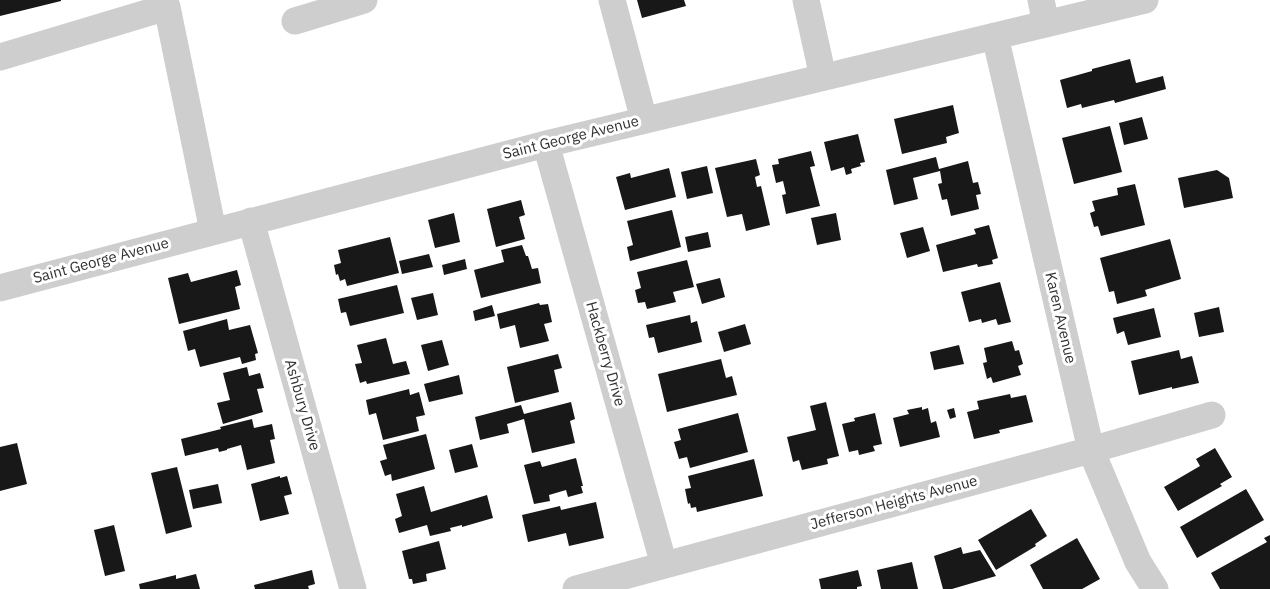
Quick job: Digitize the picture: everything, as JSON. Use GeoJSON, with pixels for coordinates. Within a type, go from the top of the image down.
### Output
{"type":"FeatureCollection","features":[{"type":"Feature","properties":{"kind":"street"},"geometry":{"type":"LineString","coordinates":[[295,21],[364,0]]}},
{"type":"Feature","properties":{"kind":"street"},"geometry":{"type":"LineString","coordinates":[[612,0],[644,120]]}},
{"type":"Feature","properties":{"kind":"street"},"geometry":{"type":"LineString","coordinates":[[806,0],[823,77]]}},
{"type":"Feature","properties":{"kind":"street","name":"Saint George Avenue"},"geometry":{"type":"LineString","coordinates":[[0,288],[546,144],[995,36],[1044,12],[1145,0]]}},
{"type":"Feature","properties":{"kind":"street"},"geometry":{"type":"LineString","coordinates":[[0,57],[167,7],[213,231]]}},
{"type":"Feature","properties":{"kind":"street","name":"Karen Avenue"},"geometry":{"type":"LineString","coordinates":[[995,36],[1091,450],[1138,562],[1155,589]]}},
{"type":"Feature","properties":{"kind":"street","name":"Hackberry Drive"},"geometry":{"type":"LineString","coordinates":[[546,144],[664,565]]}},
{"type":"Feature","properties":{"kind":"street","name":"Ashbury Drive"},"geometry":{"type":"LineString","coordinates":[[251,221],[353,589]]}},
{"type":"Feature","properties":{"kind":"street","name":"Jefferson Heights Avenue"},"geometry":{"type":"LineString","coordinates":[[576,589],[1091,450],[1212,415]]}},
{"type":"Feature","properties":{"kind":"building"},"geometry":{"type":"Polygon","coordinates":[[[0,0],[61,0],[61,1],[0,16],[0,0]]]}},
{"type":"Feature","properties":{"kind":"building"},"geometry":{"type":"Polygon","coordinates":[[[637,0],[684,0],[686,6],[642,18],[637,0]]]}},
{"type":"Feature","properties":{"kind":"building"},"geometry":{"type":"Polygon","coordinates":[[[1130,59],[1136,83],[1163,76],[1166,89],[1115,103],[1114,100],[1082,108],[1081,104],[1067,108],[1060,80],[1130,59]]]}},
{"type":"Feature","properties":{"kind":"building"},"geometry":{"type":"Polygon","coordinates":[[[953,105],[959,133],[946,137],[947,143],[902,154],[894,119],[953,105]]]}},
{"type":"Feature","properties":{"kind":"building"},"geometry":{"type":"Polygon","coordinates":[[[1142,117],[1148,139],[1124,145],[1119,123],[1142,117]]]}},
{"type":"Feature","properties":{"kind":"building"},"geometry":{"type":"Polygon","coordinates":[[[1110,126],[1122,172],[1074,184],[1062,138],[1110,126]]]}},
{"type":"Feature","properties":{"kind":"building"},"geometry":{"type":"Polygon","coordinates":[[[858,134],[865,162],[851,169],[852,173],[846,175],[844,167],[831,171],[824,142],[858,134]]]}},
{"type":"Feature","properties":{"kind":"building"},"geometry":{"type":"Polygon","coordinates":[[[811,151],[815,166],[810,167],[820,206],[786,214],[782,195],[786,194],[783,181],[776,183],[772,165],[779,164],[778,159],[811,151]]]}},
{"type":"Feature","properties":{"kind":"building"},"geometry":{"type":"Polygon","coordinates":[[[936,157],[939,169],[968,161],[973,183],[978,182],[981,194],[976,195],[979,209],[951,216],[947,199],[942,200],[938,184],[942,183],[940,171],[913,178],[918,199],[894,205],[886,170],[936,157]]]}},
{"type":"Feature","properties":{"kind":"building"},"geometry":{"type":"Polygon","coordinates":[[[756,159],[760,175],[755,177],[757,187],[761,186],[770,225],[746,231],[742,214],[727,217],[715,168],[756,159]]]}},
{"type":"Feature","properties":{"kind":"building"},"geometry":{"type":"Polygon","coordinates":[[[707,166],[713,193],[687,199],[681,172],[707,166]]]}},
{"type":"Feature","properties":{"kind":"building"},"geometry":{"type":"Polygon","coordinates":[[[669,168],[676,197],[625,210],[616,177],[630,173],[631,178],[669,168]]]}},
{"type":"Feature","properties":{"kind":"building"},"geometry":{"type":"Polygon","coordinates":[[[1217,170],[1229,178],[1233,198],[1184,208],[1178,178],[1217,170]]]}},
{"type":"Feature","properties":{"kind":"building"},"geometry":{"type":"Polygon","coordinates":[[[1135,184],[1145,225],[1101,236],[1098,226],[1094,227],[1090,213],[1095,211],[1092,201],[1118,195],[1117,188],[1135,184]]]}},
{"type":"Feature","properties":{"kind":"building"},"geometry":{"type":"Polygon","coordinates":[[[521,200],[525,215],[519,217],[525,239],[496,247],[487,209],[521,200]]]}},
{"type":"Feature","properties":{"kind":"building"},"geometry":{"type":"Polygon","coordinates":[[[672,210],[681,247],[630,261],[627,247],[633,245],[627,221],[672,210]]]}},
{"type":"Feature","properties":{"kind":"building"},"geometry":{"type":"Polygon","coordinates":[[[454,213],[460,242],[435,248],[428,220],[454,213]]]}},
{"type":"Feature","properties":{"kind":"building"},"geometry":{"type":"Polygon","coordinates":[[[836,213],[841,240],[817,245],[811,218],[836,213]]]}},
{"type":"Feature","properties":{"kind":"building"},"geometry":{"type":"Polygon","coordinates":[[[989,225],[998,258],[992,260],[993,264],[978,267],[977,264],[943,272],[936,245],[976,234],[974,229],[989,225]]]}},
{"type":"Feature","properties":{"kind":"building"},"geometry":{"type":"Polygon","coordinates":[[[923,227],[930,251],[907,258],[900,233],[923,227]]]}},
{"type":"Feature","properties":{"kind":"building"},"geometry":{"type":"Polygon","coordinates":[[[708,232],[711,247],[688,252],[685,237],[708,232]]]}},
{"type":"Feature","properties":{"kind":"building"},"geometry":{"type":"Polygon","coordinates":[[[390,237],[399,273],[347,286],[345,279],[340,281],[334,265],[341,263],[338,250],[390,237]]]}},
{"type":"Feature","properties":{"kind":"building"},"geometry":{"type":"Polygon","coordinates":[[[1170,239],[1181,279],[1145,290],[1147,296],[1117,304],[1114,291],[1109,292],[1100,258],[1170,239]]]}},
{"type":"Feature","properties":{"kind":"building"},"geometry":{"type":"Polygon","coordinates":[[[522,245],[532,269],[538,268],[541,283],[481,298],[474,270],[504,262],[501,250],[522,245]]]}},
{"type":"Feature","properties":{"kind":"building"},"geometry":{"type":"Polygon","coordinates":[[[429,254],[433,267],[402,274],[399,261],[429,254]]]}},
{"type":"Feature","properties":{"kind":"building"},"geometry":{"type":"Polygon","coordinates":[[[465,259],[467,269],[444,275],[442,265],[465,259]]]}},
{"type":"Feature","properties":{"kind":"building"},"geometry":{"type":"Polygon","coordinates":[[[687,260],[694,287],[673,292],[676,302],[647,309],[645,302],[638,303],[635,290],[641,288],[637,272],[687,260]]]}},
{"type":"Feature","properties":{"kind":"building"},"geometry":{"type":"Polygon","coordinates":[[[237,270],[241,285],[235,287],[240,309],[179,324],[168,278],[188,273],[191,282],[237,270]]]}},
{"type":"Feature","properties":{"kind":"building"},"geometry":{"type":"Polygon","coordinates":[[[720,278],[725,297],[702,304],[696,284],[720,278]]]}},
{"type":"Feature","properties":{"kind":"building"},"geometry":{"type":"Polygon","coordinates":[[[1000,282],[1011,322],[998,325],[996,319],[982,323],[981,319],[969,322],[961,292],[1000,282]]]}},
{"type":"Feature","properties":{"kind":"building"},"geometry":{"type":"Polygon","coordinates":[[[397,285],[404,313],[350,326],[346,312],[341,313],[338,299],[397,285]]]}},
{"type":"Feature","properties":{"kind":"building"},"geometry":{"type":"Polygon","coordinates":[[[433,293],[438,315],[417,320],[411,298],[433,293]]]}},
{"type":"Feature","properties":{"kind":"building"},"geometry":{"type":"Polygon","coordinates":[[[539,303],[540,305],[548,304],[552,322],[544,324],[549,341],[520,348],[515,325],[500,329],[497,314],[539,303]]]}},
{"type":"Feature","properties":{"kind":"building"},"geometry":{"type":"Polygon","coordinates":[[[492,305],[495,316],[475,321],[473,311],[492,305]]]}},
{"type":"Feature","properties":{"kind":"building"},"geometry":{"type":"Polygon","coordinates":[[[1219,307],[1224,332],[1199,337],[1194,313],[1219,307]]]}},
{"type":"Feature","properties":{"kind":"building"},"geometry":{"type":"Polygon","coordinates":[[[1154,308],[1161,337],[1128,345],[1124,331],[1117,334],[1113,318],[1154,308]]]}},
{"type":"Feature","properties":{"kind":"building"},"geometry":{"type":"Polygon","coordinates":[[[690,315],[691,323],[697,321],[702,342],[658,353],[654,337],[649,338],[646,325],[690,315]]]}},
{"type":"Feature","properties":{"kind":"building"},"geometry":{"type":"Polygon","coordinates":[[[227,319],[229,330],[250,325],[258,353],[255,354],[256,360],[242,364],[240,357],[200,367],[195,349],[188,351],[183,331],[227,319]]]}},
{"type":"Feature","properties":{"kind":"building"},"geometry":{"type":"Polygon","coordinates":[[[745,324],[751,344],[724,352],[718,332],[745,324]]]}},
{"type":"Feature","properties":{"kind":"building"},"geometry":{"type":"Polygon","coordinates":[[[386,338],[393,364],[406,361],[410,374],[367,384],[366,381],[360,383],[355,364],[362,363],[357,345],[386,338]]]}},
{"type":"Feature","properties":{"kind":"building"},"geometry":{"type":"Polygon","coordinates":[[[442,340],[449,365],[428,371],[421,345],[442,340]]]}},
{"type":"Feature","properties":{"kind":"building"},"geometry":{"type":"Polygon","coordinates":[[[1012,341],[1015,351],[1019,350],[1023,364],[1018,366],[1021,375],[993,383],[991,377],[987,379],[983,363],[987,362],[984,348],[1012,341]]]}},
{"type":"Feature","properties":{"kind":"building"},"geometry":{"type":"Polygon","coordinates":[[[959,345],[964,364],[934,370],[930,352],[959,345]]]}},
{"type":"Feature","properties":{"kind":"building"},"geometry":{"type":"Polygon","coordinates":[[[1179,350],[1181,359],[1192,356],[1199,383],[1139,395],[1131,361],[1179,350]]]}},
{"type":"Feature","properties":{"kind":"building"},"geometry":{"type":"Polygon","coordinates":[[[558,354],[562,368],[554,370],[559,392],[515,403],[507,367],[558,354]]]}},
{"type":"Feature","properties":{"kind":"building"},"geometry":{"type":"Polygon","coordinates":[[[721,359],[726,378],[732,376],[737,395],[667,412],[658,374],[721,359]]]}},
{"type":"Feature","properties":{"kind":"building"},"geometry":{"type":"Polygon","coordinates":[[[247,367],[249,376],[260,373],[264,388],[257,389],[263,412],[223,424],[217,403],[230,400],[223,373],[247,367]]]}},
{"type":"Feature","properties":{"kind":"building"},"geometry":{"type":"Polygon","coordinates":[[[459,375],[463,394],[429,402],[424,384],[459,375]]]}},
{"type":"Feature","properties":{"kind":"building"},"geometry":{"type":"Polygon","coordinates":[[[409,389],[410,395],[419,392],[425,415],[416,417],[419,431],[383,440],[376,413],[369,415],[366,400],[409,389]]]}},
{"type":"Feature","properties":{"kind":"building"},"geometry":{"type":"Polygon","coordinates":[[[1010,394],[1011,398],[1026,395],[1033,422],[974,439],[967,412],[979,409],[977,401],[1010,394]]]}},
{"type":"Feature","properties":{"kind":"building"},"geometry":{"type":"Polygon","coordinates":[[[571,402],[575,419],[570,421],[575,443],[532,453],[524,419],[507,424],[509,433],[480,440],[475,417],[521,405],[524,414],[571,402]]]}},
{"type":"Feature","properties":{"kind":"building"},"geometry":{"type":"Polygon","coordinates":[[[826,402],[839,456],[827,459],[828,464],[802,470],[799,460],[793,462],[787,437],[816,430],[810,406],[826,402]]]}},
{"type":"Feature","properties":{"kind":"building"},"geometry":{"type":"Polygon","coordinates":[[[922,407],[922,410],[928,408],[931,423],[936,421],[940,437],[900,447],[893,418],[909,414],[907,410],[922,407]]]}},
{"type":"Feature","properties":{"kind":"building"},"geometry":{"type":"Polygon","coordinates":[[[954,408],[956,417],[950,419],[947,410],[954,408]]]}},
{"type":"Feature","properties":{"kind":"building"},"geometry":{"type":"Polygon","coordinates":[[[738,413],[748,452],[690,468],[687,457],[679,459],[674,442],[681,440],[678,429],[738,413]]]}},
{"type":"Feature","properties":{"kind":"building"},"geometry":{"type":"Polygon","coordinates":[[[875,413],[882,444],[873,446],[875,451],[859,455],[858,450],[849,452],[842,424],[855,421],[854,418],[875,413]]]}},
{"type":"Feature","properties":{"kind":"building"},"geometry":{"type":"Polygon","coordinates":[[[252,419],[254,428],[272,424],[275,439],[270,440],[275,463],[247,470],[241,445],[219,452],[218,448],[185,456],[181,439],[252,419]]]}},
{"type":"Feature","properties":{"kind":"building"},"geometry":{"type":"Polygon","coordinates":[[[426,434],[435,469],[392,481],[391,474],[385,476],[380,461],[387,459],[383,445],[426,434]]]}},
{"type":"Feature","properties":{"kind":"building"},"geometry":{"type":"Polygon","coordinates":[[[17,443],[27,484],[0,491],[0,447],[17,443]]]}},
{"type":"Feature","properties":{"kind":"building"},"geometry":{"type":"Polygon","coordinates":[[[472,444],[478,467],[455,473],[449,450],[472,444]]]}},
{"type":"Feature","properties":{"kind":"building"},"geometry":{"type":"Polygon","coordinates":[[[1215,448],[1232,477],[1220,484],[1222,486],[1178,511],[1164,487],[1200,466],[1196,459],[1215,448]]]}},
{"type":"Feature","properties":{"kind":"building"},"geometry":{"type":"Polygon","coordinates":[[[576,458],[583,493],[568,497],[566,490],[549,495],[550,501],[534,504],[524,465],[540,461],[542,467],[576,458]]]}},
{"type":"Feature","properties":{"kind":"building"},"geometry":{"type":"Polygon","coordinates":[[[754,459],[763,496],[697,512],[696,507],[691,508],[690,503],[688,504],[685,489],[691,488],[688,476],[754,459]]]}},
{"type":"Feature","properties":{"kind":"building"},"geometry":{"type":"Polygon","coordinates":[[[177,467],[192,527],[166,534],[151,473],[177,467]]]}},
{"type":"Feature","properties":{"kind":"building"},"geometry":{"type":"Polygon","coordinates":[[[280,476],[280,478],[287,476],[292,494],[284,496],[289,514],[260,521],[251,484],[280,476]]]}},
{"type":"Feature","properties":{"kind":"building"},"geometry":{"type":"Polygon","coordinates":[[[218,484],[222,503],[193,509],[189,490],[218,484]]]}},
{"type":"Feature","properties":{"kind":"building"},"geometry":{"type":"Polygon","coordinates":[[[424,486],[431,512],[487,495],[493,518],[450,528],[451,531],[430,536],[427,525],[399,533],[395,519],[402,516],[396,494],[424,486]]]}},
{"type":"Feature","properties":{"kind":"building"},"geometry":{"type":"Polygon","coordinates":[[[1246,489],[1264,520],[1197,558],[1180,527],[1246,489]]]}},
{"type":"Feature","properties":{"kind":"building"},"geometry":{"type":"Polygon","coordinates":[[[596,502],[604,538],[569,546],[566,533],[528,542],[522,515],[560,506],[561,510],[596,502]]]}},
{"type":"Feature","properties":{"kind":"building"},"geometry":{"type":"Polygon","coordinates":[[[1031,509],[1047,536],[1035,544],[1036,546],[996,570],[978,540],[1031,509]]]}},
{"type":"Feature","properties":{"kind":"building"},"geometry":{"type":"Polygon","coordinates":[[[114,525],[125,571],[105,576],[94,530],[114,525]]]}},
{"type":"Feature","properties":{"kind":"building"},"geometry":{"type":"Polygon","coordinates":[[[1270,535],[1270,589],[1220,589],[1211,573],[1267,542],[1264,538],[1270,535]]]}},
{"type":"Feature","properties":{"kind":"building"},"geometry":{"type":"Polygon","coordinates":[[[1077,538],[1100,579],[1082,589],[1043,589],[1030,565],[1077,538]]]}},
{"type":"Feature","properties":{"kind":"building"},"geometry":{"type":"Polygon","coordinates":[[[439,541],[446,569],[426,574],[427,581],[413,584],[412,579],[409,579],[402,551],[439,541]]]}},
{"type":"Feature","properties":{"kind":"building"},"geometry":{"type":"Polygon","coordinates":[[[961,547],[963,554],[980,550],[996,576],[952,589],[943,589],[934,556],[961,547]]]}},
{"type":"Feature","properties":{"kind":"building"},"geometry":{"type":"Polygon","coordinates":[[[912,562],[918,589],[881,589],[877,570],[912,562]]]}},
{"type":"Feature","properties":{"kind":"building"},"geometry":{"type":"Polygon","coordinates":[[[312,570],[315,584],[308,586],[309,589],[255,589],[254,585],[312,570]]]}},
{"type":"Feature","properties":{"kind":"building"},"geometry":{"type":"Polygon","coordinates":[[[858,570],[862,586],[857,589],[821,589],[819,579],[858,570]]]}},
{"type":"Feature","properties":{"kind":"building"},"geometry":{"type":"Polygon","coordinates":[[[196,574],[200,589],[140,589],[139,584],[176,575],[176,579],[196,574]]]}}]}
